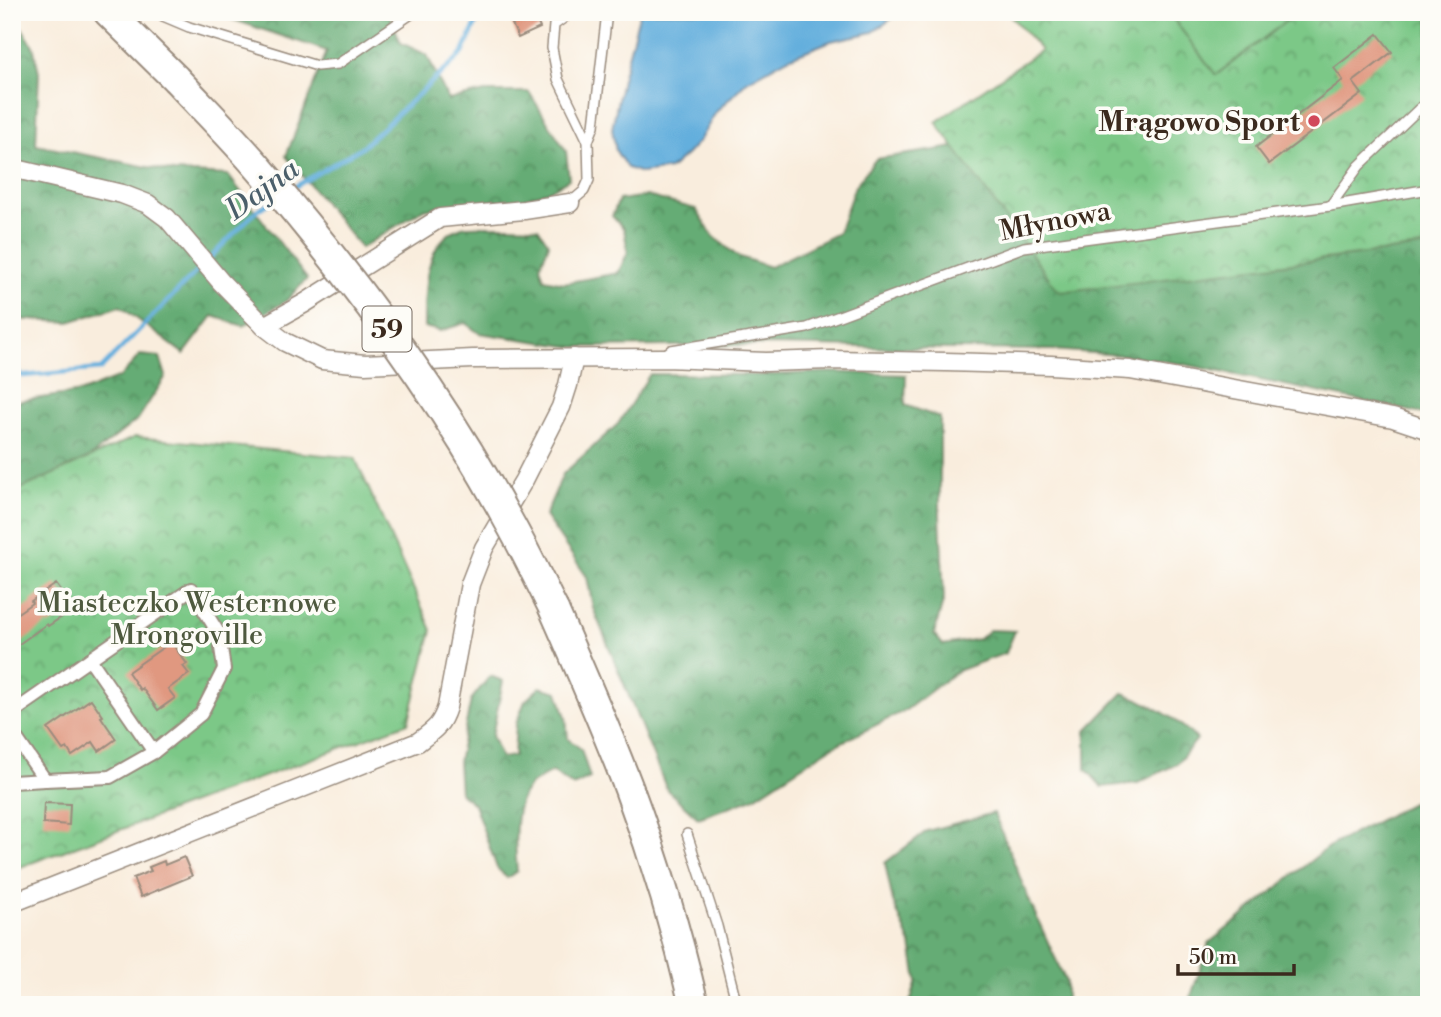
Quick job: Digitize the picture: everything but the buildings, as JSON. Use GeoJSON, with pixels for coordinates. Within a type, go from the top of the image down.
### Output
{"type":"FeatureCollection","features":[{"type":"Feature","properties":{"kind":"main road","name":"59"},"geometry":{"type":"LineString","coordinates":[[108,12],[176,79],[262,172],[342,269],[436,402],[482,475],[554,610],[600,715],[630,791],[666,901],[694,1005]]}},
{"type":"Feature","properties":{"kind":"street"},"geometry":{"type":"LineString","coordinates":[[12,168],[122,194],[148,204],[167,218],[221,282],[264,326],[285,342],[322,360],[365,364],[473,359],[666,358],[766,362],[830,360],[1051,365],[1130,370],[1393,418],[1429,430]]}},
{"type":"Feature","properties":{"kind":"street"},"geometry":{"type":"LineString","coordinates":[[264,326],[440,218],[570,203]]}},
{"type":"Feature","properties":{"kind":"street"},"geometry":{"type":"LineString","coordinates":[[12,902],[418,742],[439,726],[447,707],[470,584],[484,548],[524,481],[561,407],[574,358]]}},
{"type":"Feature","properties":{"kind":"street"},"geometry":{"type":"LineString","coordinates":[[12,713],[191,589],[219,634],[224,668],[201,714],[154,752],[110,777],[12,782]]}},
{"type":"Feature","properties":{"kind":"street"},"geometry":{"type":"LineString","coordinates":[[90,659],[154,752]]}},
{"type":"Feature","properties":{"kind":"street"},"geometry":{"type":"LineString","coordinates":[[12,732],[17,747],[45,780]]}},
{"type":"Feature","properties":{"kind":"lane"},"geometry":{"type":"LineString","coordinates":[[159,12],[189,27],[317,66],[338,64],[414,12]]}},
{"type":"Feature","properties":{"kind":"lane"},"geometry":{"type":"LineString","coordinates":[[572,12],[554,24],[552,48],[558,79],[589,141]]}},
{"type":"Feature","properties":{"kind":"lane"},"geometry":{"type":"LineString","coordinates":[[570,203],[584,191],[589,180],[589,141],[594,125],[607,12]]}},
{"type":"Feature","properties":{"kind":"lane"},"geometry":{"type":"LineString","coordinates":[[1330,206],[1359,166],[1421,107],[1429,105]]}},
{"type":"Feature","properties":{"kind":"lane","name":"Młynowa"},"geometry":{"type":"LineString","coordinates":[[666,358],[671,350],[807,328],[1024,247],[1330,206],[1429,189]]}},
{"type":"Feature","properties":{"kind":"lane"},"geometry":{"type":"LineString","coordinates":[[687,834],[717,926],[737,1005]]}},
{"type":"Feature","properties":{"kind":"green space"},"geometry":{"type":"Polygon","coordinates":[[[210,12],[396,12],[390,17],[401,43],[427,55],[448,100],[485,92],[529,92],[566,151],[569,179],[548,191],[525,199],[424,209],[361,248],[286,156],[327,51],[210,12]]]}},
{"type":"Feature","properties":{"kind":"green space"},"geometry":{"type":"Polygon","coordinates":[[[1007,12],[1429,12],[1429,246],[1059,292],[936,122],[1041,50],[1007,12]]]}},
{"type":"Feature","properties":{"kind":"green space"},"geometry":{"type":"Polygon","coordinates":[[[1168,12],[1298,12],[1216,75],[1168,12]]]}},
{"type":"Feature","properties":{"kind":"green space"},"geometry":{"type":"Polygon","coordinates":[[[12,28],[22,28],[33,46],[39,72],[36,145],[173,172],[228,175],[307,279],[286,301],[243,326],[213,316],[184,354],[120,306],[69,322],[12,319],[12,28]]]}},
{"type":"Feature","properties":{"kind":"green space"},"geometry":{"type":"Polygon","coordinates":[[[974,144],[1429,217],[1429,415],[1133,356],[1052,350],[769,345],[574,347],[479,333],[465,323],[440,331],[424,327],[424,299],[433,256],[449,234],[462,227],[538,228],[549,244],[540,266],[544,279],[564,283],[618,273],[628,252],[624,229],[612,216],[619,200],[647,196],[696,209],[712,235],[737,256],[770,267],[838,233],[855,186],[876,159],[974,144]]]}},
{"type":"Feature","properties":{"kind":"green space"},"geometry":{"type":"Polygon","coordinates":[[[140,355],[160,357],[166,376],[138,419],[66,476],[12,502],[12,402],[82,392],[120,377],[140,355]]]}},
{"type":"Feature","properties":{"kind":"green space"},"geometry":{"type":"Polygon","coordinates":[[[831,372],[906,375],[905,405],[940,418],[940,516],[944,598],[934,634],[943,645],[979,639],[989,630],[1015,631],[1006,653],[957,671],[906,710],[830,748],[753,798],[698,818],[667,790],[593,608],[587,577],[545,516],[563,474],[618,424],[650,374],[766,375],[831,372]]]}},
{"type":"Feature","properties":{"kind":"green space","name":"Miasteczko Westernowe Mrongoville"},"geometry":{"type":"Polygon","coordinates":[[[135,437],[355,458],[432,630],[408,723],[12,870],[12,493],[135,437]]]}},
{"type":"Feature","properties":{"kind":"green space"},"geometry":{"type":"Polygon","coordinates":[[[490,676],[503,681],[492,736],[501,758],[514,756],[516,724],[525,701],[540,687],[558,692],[566,717],[568,739],[581,749],[590,778],[573,786],[552,772],[527,788],[519,805],[516,823],[517,871],[507,878],[497,868],[474,804],[460,793],[458,762],[471,700],[490,676]]]}},
{"type":"Feature","properties":{"kind":"green space"},"geometry":{"type":"Polygon","coordinates":[[[1123,693],[1162,712],[1197,739],[1177,764],[1138,783],[1102,787],[1086,769],[1086,731],[1123,693]]]}},
{"type":"Feature","properties":{"kind":"green space"},"geometry":{"type":"Polygon","coordinates":[[[1429,794],[1429,1005],[1198,1005],[1191,996],[1209,943],[1328,847],[1429,794]]]}},
{"type":"Feature","properties":{"kind":"green space"},"geometry":{"type":"Polygon","coordinates":[[[994,813],[1066,982],[1066,1005],[909,1005],[917,981],[911,944],[893,902],[885,863],[927,831],[994,813]]]}},
{"type":"Feature","properties":{"kind":"water"},"geometry":{"type":"Polygon","coordinates":[[[640,12],[901,12],[873,32],[831,41],[788,58],[747,81],[716,112],[699,141],[670,169],[642,173],[627,168],[616,151],[612,129],[640,12]]]}},
{"type":"Feature","properties":{"kind":"waterway","name":"Dajna"},"geometry":{"type":"LineString","coordinates":[[291,189],[362,147],[463,53],[481,12]]}},
{"type":"Feature","properties":{"kind":"waterway","name":"Dajna"},"geometry":{"type":"LineString","coordinates":[[209,259],[257,210],[272,201]]}},
{"type":"Feature","properties":{"kind":"waterway","name":"Dajna"},"geometry":{"type":"LineString","coordinates":[[12,367],[23,376],[101,369],[203,265]]}},
{"type":"Feature","properties":{"kind":"place","name":"Mrągowo Sport"},"geometry":{"type":"Point","coordinates":[1314,121]}}]}
